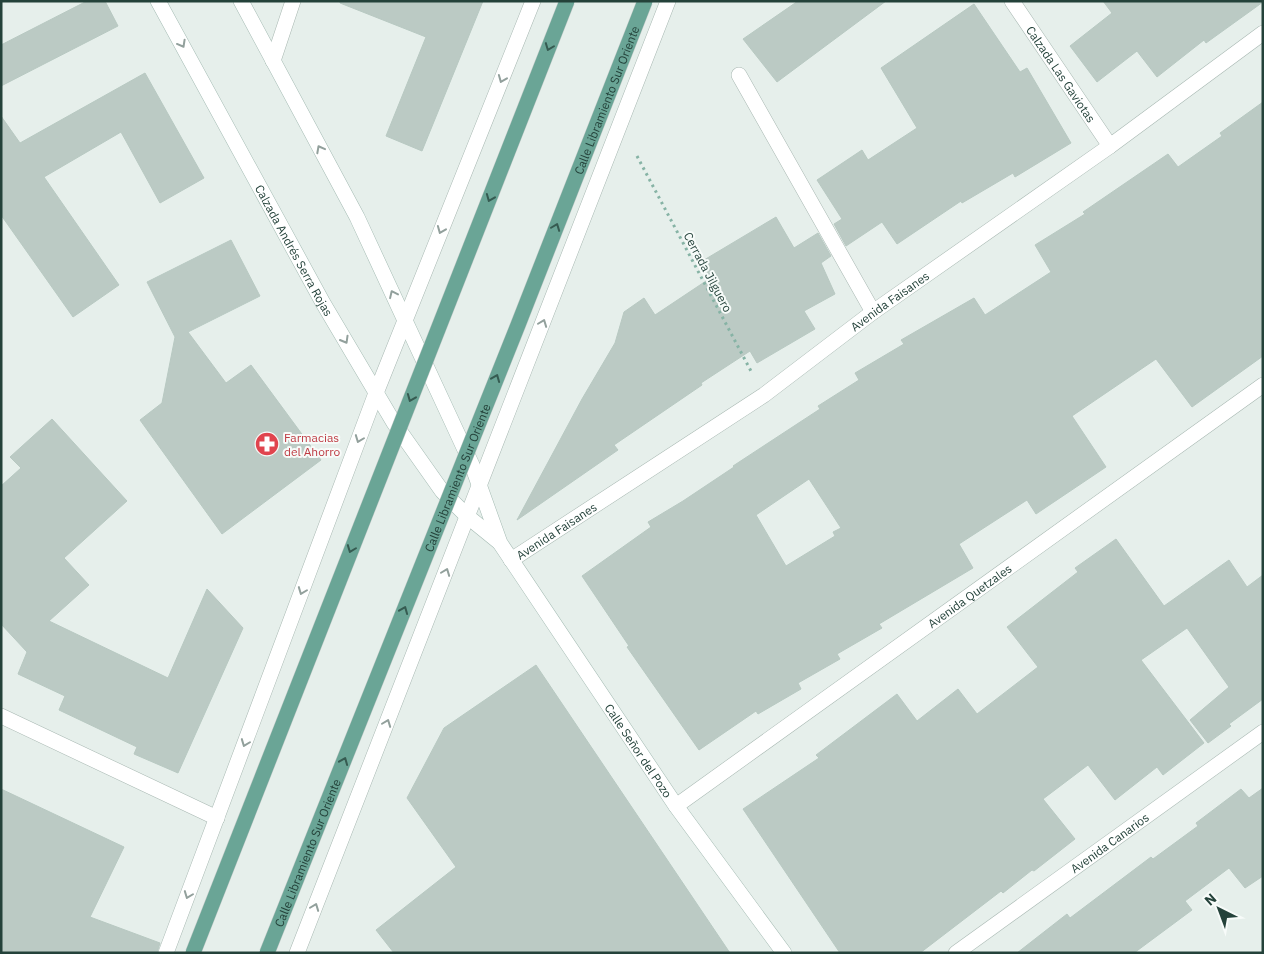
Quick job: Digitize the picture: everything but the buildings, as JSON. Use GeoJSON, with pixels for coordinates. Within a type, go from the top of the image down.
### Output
{"type":"FeatureCollection","features":[{"type":"Feature","properties":{"kind":"main road"},"geometry":{"type":"LineString","coordinates":[[193,953],[567,1]]}},
{"type":"Feature","properties":{"kind":"main road","name":"Calle Libramiento Sur Oriente"},"geometry":{"type":"LineString","coordinates":[[267,953],[518,325],[645,1]]}},
{"type":"Feature","properties":{"kind":"street","name":"Calzada Andrés Serra Rojas"},"geometry":{"type":"LineString","coordinates":[[158,1],[323,303],[394,423],[442,491]]}},
{"type":"Feature","properties":{"kind":"street"},"geometry":{"type":"LineString","coordinates":[[241,1],[357,217],[405,320]]}},
{"type":"Feature","properties":{"kind":"street"},"geometry":{"type":"LineString","coordinates":[[273,61],[293,1]]}},
{"type":"Feature","properties":{"kind":"street"},"geometry":{"type":"LineString","coordinates":[[166,953],[376,393],[533,1]]}},
{"type":"Feature","properties":{"kind":"street"},"geometry":{"type":"LineString","coordinates":[[297,953],[668,1]]}},
{"type":"Feature","properties":{"kind":"street","name":"Calzada Las Gaviotas"},"geometry":{"type":"LineString","coordinates":[[1012,1],[1110,146]]}},
{"type":"Feature","properties":{"kind":"street","name":"Avenida Faisanes"},"geometry":{"type":"LineString","coordinates":[[511,560],[764,395],[873,312],[1110,146],[1263,33]]}},
{"type":"Feature","properties":{"kind":"street"},"geometry":{"type":"LineString","coordinates":[[739,75],[873,312]]}},
{"type":"Feature","properties":{"kind":"street","name":"Calle Señor del Pozo"},"geometry":{"type":"LineString","coordinates":[[405,320],[472,466],[500,543],[676,806],[784,953]]}},
{"type":"Feature","properties":{"kind":"street","name":"Avenida Quetzales"},"geometry":{"type":"LineString","coordinates":[[676,806],[1263,385]]}},
{"type":"Feature","properties":{"kind":"street","name":"Calle Señor del Pozo"},"geometry":{"type":"LineString","coordinates":[[442,491],[500,543]]}},
{"type":"Feature","properties":{"kind":"street"},"geometry":{"type":"LineString","coordinates":[[1,716],[217,818]]}},
{"type":"Feature","properties":{"kind":"street","name":"Avenida Canarios"},"geometry":{"type":"LineString","coordinates":[[956,953],[1263,732]]}},
{"type":"Feature","properties":{"kind":"path","name":"Cerrada Jilguero"},"geometry":{"type":"LineString","coordinates":[[637,156],[764,395]]}},
{"type":"Feature","properties":{"kind":"place","name":"Farmacias del Ahorro"},"geometry":{"type":"Point","coordinates":[267,444]}}]}
